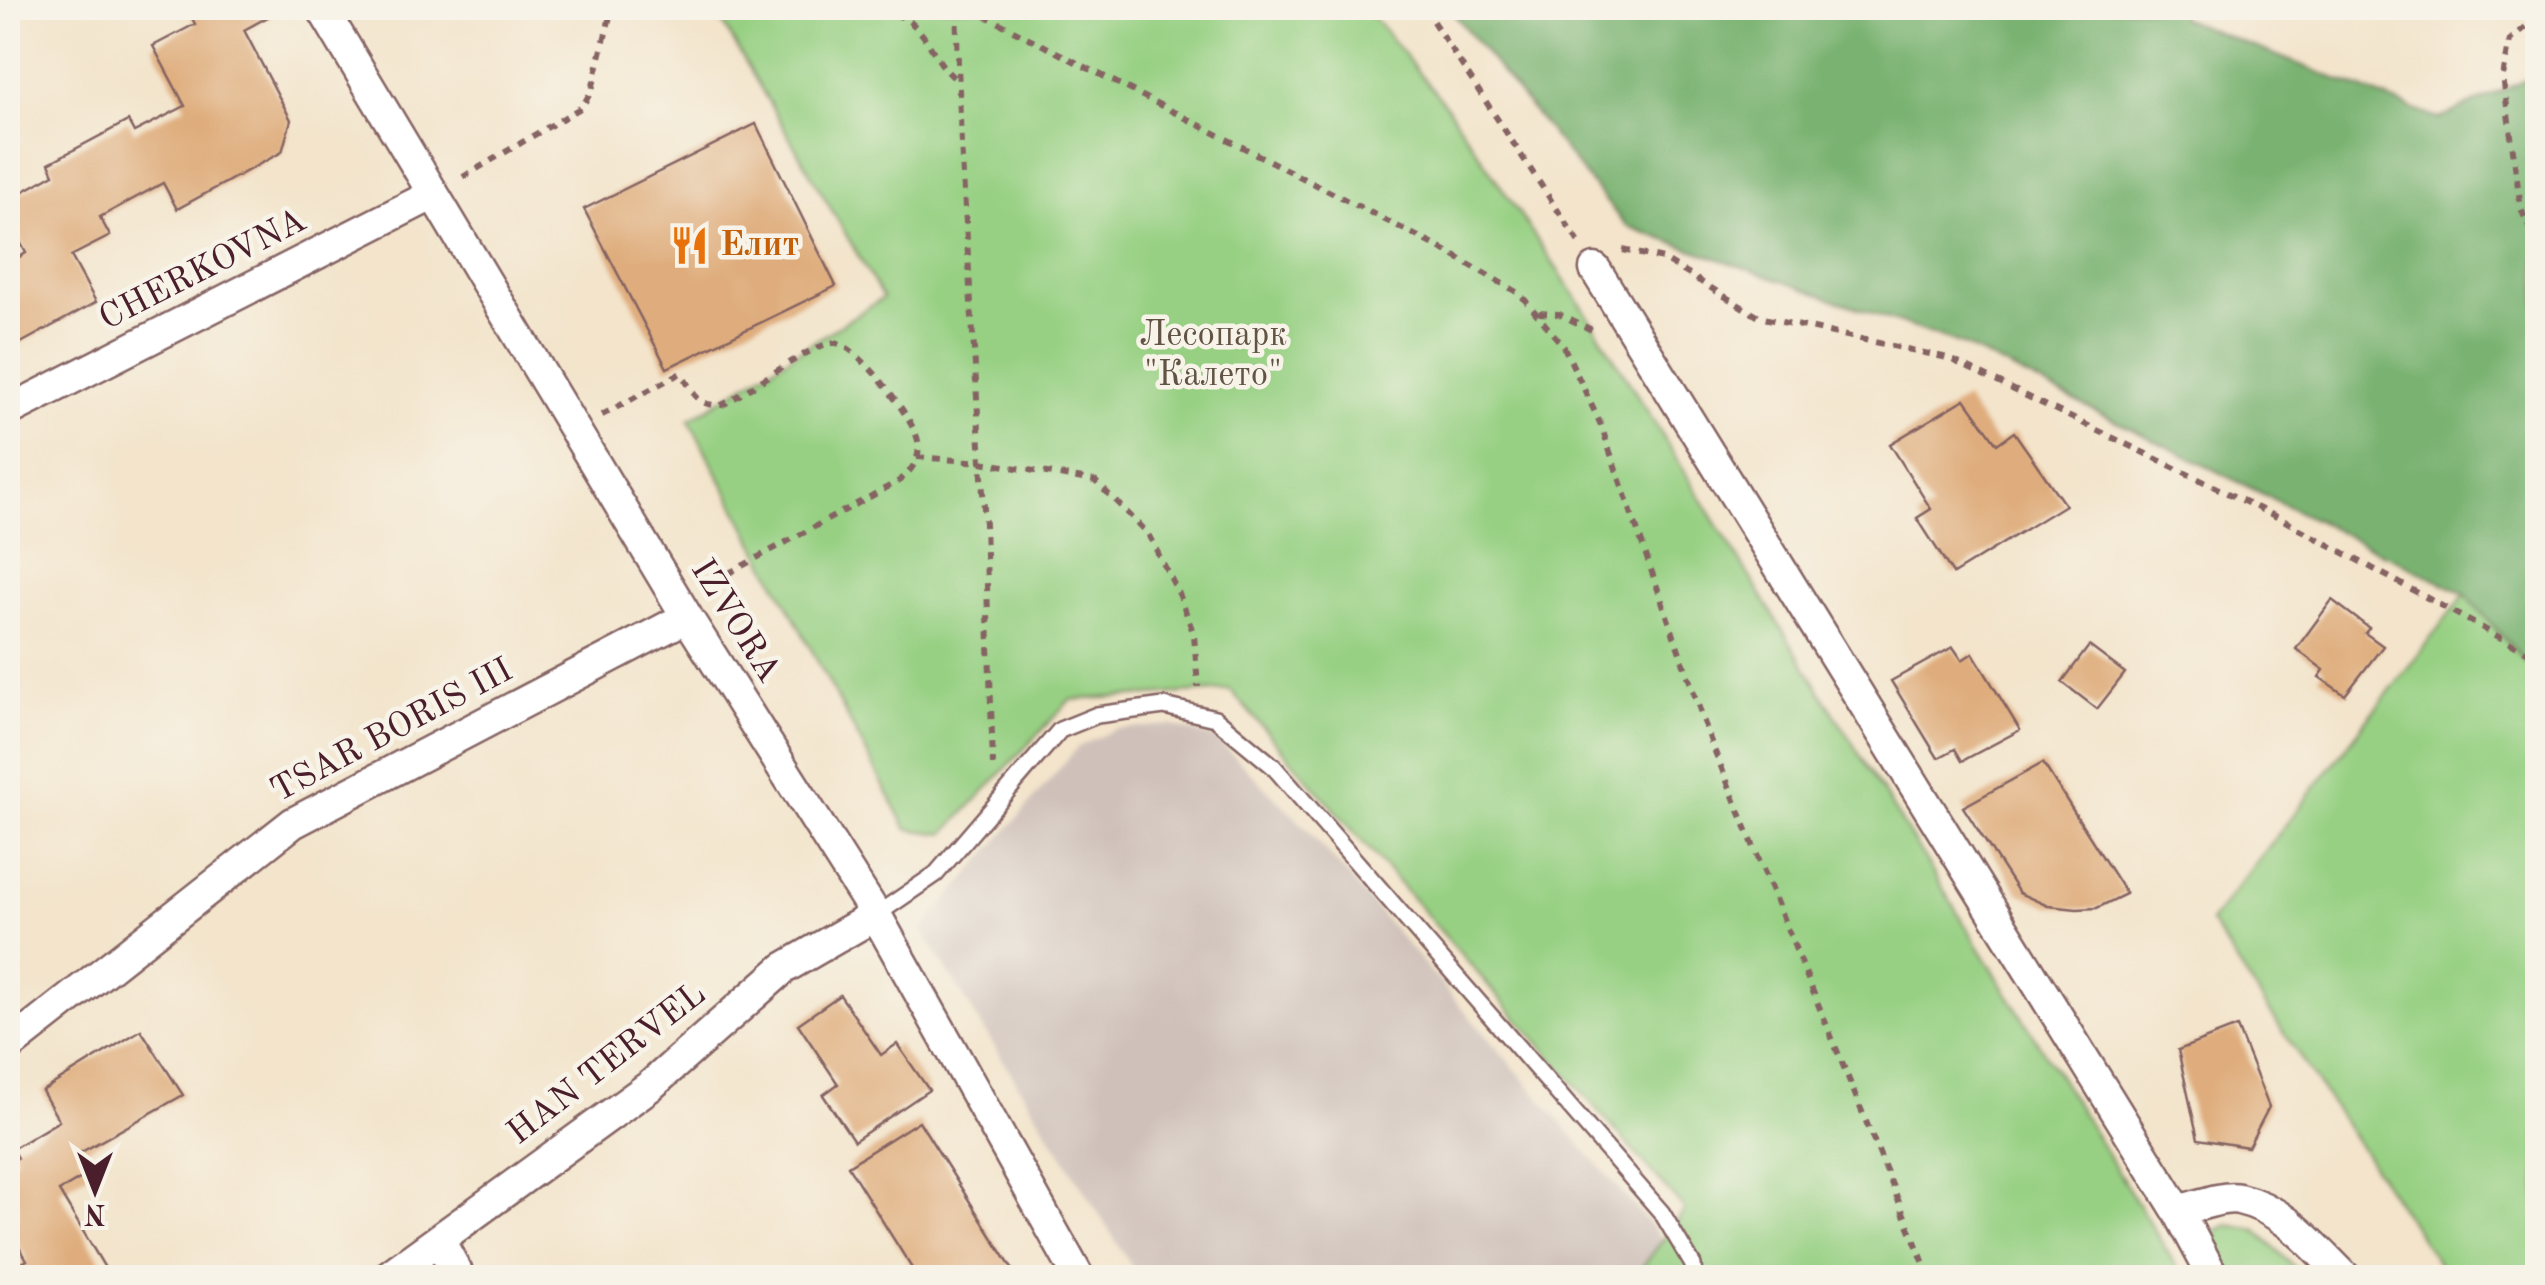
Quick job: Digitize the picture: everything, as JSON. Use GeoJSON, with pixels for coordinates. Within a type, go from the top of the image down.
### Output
{"type":"FeatureCollection","features":[{"type":"Feature","properties":{"kind":"street","name":"IZVORA"},"geometry":{"type":"LineString","coordinates":[[322,8],[682,609],[876,915],[1079,1278]]}},
{"type":"Feature","properties":{"kind":"street","name":"CHERKOVNA"},"geometry":{"type":"LineString","coordinates":[[8,411],[432,195]]}},
{"type":"Feature","properties":{"kind":"street"},"geometry":{"type":"LineString","coordinates":[[1596,269],[2178,1211],[2214,1278]]}},
{"type":"Feature","properties":{"kind":"street","name":"TSAR BORIS III"},"geometry":{"type":"LineString","coordinates":[[8,1047],[293,823],[682,609]]}},
{"type":"Feature","properties":{"kind":"street","name":"HAN TERVEL"},"geometry":{"type":"LineString","coordinates":[[386,1278],[650,1086],[784,968],[876,915]]}},
{"type":"Feature","properties":{"kind":"street"},"geometry":{"type":"LineString","coordinates":[[2178,1211],[2237,1198],[2311,1239],[2346,1278]]}},
{"type":"Feature","properties":{"kind":"street"},"geometry":{"type":"LineString","coordinates":[[439,1240],[460,1278]]}},
{"type":"Feature","properties":{"kind":"lane"},"geometry":{"type":"LineString","coordinates":[[876,915],[936,874],[1060,730],[1097,715],[1164,706],[1215,718],[1272,766],[1662,1213],[1693,1265],[1694,1278]]}},
{"type":"Feature","properties":{"kind":"path"},"geometry":{"type":"LineString","coordinates":[[432,195],[582,107],[592,90],[612,8]]}},
{"type":"Feature","properties":{"kind":"path"},"geometry":{"type":"LineString","coordinates":[[880,8],[910,22],[926,38],[932,55],[945,71],[959,81]]}},
{"type":"Feature","properties":{"kind":"path"},"geometry":{"type":"LineString","coordinates":[[956,8],[981,462],[990,748],[994,769],[1009,790]]}},
{"type":"Feature","properties":{"kind":"path"},"geometry":{"type":"LineString","coordinates":[[970,8],[1498,280],[1520,294],[1564,347],[1600,422],[1717,758],[1930,1278]]}},
{"type":"Feature","properties":{"kind":"path"},"geometry":{"type":"LineString","coordinates":[[1424,8],[1596,269],[1624,249],[1663,259],[1758,317],[1948,358],[2287,522],[2538,658]]}},
{"type":"Feature","properties":{"kind":"path"},"geometry":{"type":"LineString","coordinates":[[2538,18],[2510,40],[2503,78],[2521,208],[2538,247]]}},
{"type":"Feature","properties":{"kind":"path"},"geometry":{"type":"LineString","coordinates":[[576,430],[673,375],[681,374],[698,400],[708,406],[722,405],[817,347],[837,343],[858,354],[910,422],[918,439],[912,470],[885,490],[682,609]]}},
{"type":"Feature","properties":{"kind":"path"},"geometry":{"type":"LineString","coordinates":[[917,457],[981,462],[1096,481],[1147,532],[1180,596],[1194,635],[1199,677],[1194,713]]}},
{"type":"Feature","properties":{"kind":"shaded area"},"geometry":{"type":"Polygon","coordinates":[[[1171,725],[1218,740],[1307,829],[1663,1240],[1635,1277],[1138,1277],[922,930],[1078,747],[1116,729],[1171,725]]]}},
{"type":"Feature","properties":{"kind":"green space","name":"Лесопарк \"Калето\""},"geometry":{"type":"Polygon","coordinates":[[[714,8],[1366,8],[1447,107],[1582,306],[2183,1277],[1635,1277],[1685,1210],[1230,690],[1070,700],[944,834],[907,829],[689,420],[883,298],[714,8]]]}},
{"type":"Feature","properties":{"kind":"green space"},"geometry":{"type":"Polygon","coordinates":[[[1449,8],[2180,8],[2181,18],[2438,119],[2537,75],[2537,675],[2465,594],[1962,345],[1626,226],[1449,8]]]}},
{"type":"Feature","properties":{"kind":"green space"},"geometry":{"type":"Polygon","coordinates":[[[2465,594],[2537,675],[2537,1277],[2447,1277],[2210,922],[2465,594]]]}},
{"type":"Feature","properties":{"kind":"green space"},"geometry":{"type":"Polygon","coordinates":[[[2228,1225],[2257,1230],[2304,1277],[2217,1277],[2194,1240],[2228,1225]]]}},
{"type":"Feature","properties":{"kind":"building"},"geometry":{"type":"Polygon","coordinates":[[[187,8],[279,11],[244,30],[291,120],[282,152],[177,209],[163,183],[100,217],[110,236],[71,256],[96,302],[8,350],[8,264],[26,253],[8,219],[8,200],[54,174],[49,163],[128,121],[134,132],[185,106],[153,46],[195,24],[187,8]]]}},
{"type":"Feature","properties":{"kind":"building"},"geometry":{"type":"Polygon","coordinates":[[[756,124],[836,286],[667,368],[584,209],[756,124]]]}},
{"type":"Feature","properties":{"kind":"building"},"geometry":{"type":"Polygon","coordinates":[[[1965,399],[1997,444],[2014,432],[2065,505],[1953,574],[1917,518],[1931,509],[1890,444],[1965,399]]]}},
{"type":"Feature","properties":{"kind":"building"},"geometry":{"type":"Polygon","coordinates":[[[2332,600],[2369,628],[2365,633],[2383,646],[2345,695],[2319,677],[2324,670],[2296,649],[2332,600]]]}},
{"type":"Feature","properties":{"kind":"building"},"geometry":{"type":"Polygon","coordinates":[[[2089,646],[2125,673],[2097,709],[2062,682],[2089,646]]]}},
{"type":"Feature","properties":{"kind":"building"},"geometry":{"type":"Polygon","coordinates":[[[1953,647],[1962,660],[1973,653],[2020,730],[1962,761],[1955,749],[1938,758],[1891,681],[1953,647]]]}},
{"type":"Feature","properties":{"kind":"building"},"geometry":{"type":"Polygon","coordinates":[[[2043,763],[2126,894],[2097,908],[2077,909],[2048,906],[2019,893],[1963,807],[2043,763]]]}},
{"type":"Feature","properties":{"kind":"building"},"geometry":{"type":"Polygon","coordinates":[[[840,995],[881,1055],[897,1044],[929,1090],[854,1141],[823,1095],[838,1084],[798,1024],[840,995]]]}},
{"type":"Feature","properties":{"kind":"building"},"geometry":{"type":"Polygon","coordinates":[[[2237,1027],[2269,1107],[2248,1147],[2198,1139],[2178,1050],[2237,1027]]]}},
{"type":"Feature","properties":{"kind":"building"},"geometry":{"type":"Polygon","coordinates":[[[141,1030],[183,1095],[78,1154],[90,1173],[59,1191],[111,1278],[23,1278],[16,1267],[27,1260],[8,1227],[8,1216],[18,1209],[8,1190],[8,1164],[17,1158],[12,1149],[59,1121],[42,1091],[141,1030]]]}},
{"type":"Feature","properties":{"kind":"building"},"geometry":{"type":"Polygon","coordinates":[[[919,1121],[1018,1278],[918,1278],[848,1166],[919,1121]]]}},
{"type":"Feature","properties":{"kind":"place","name":"Елит"},"geometry":{"type":"Point","coordinates":[690,245]}}]}
